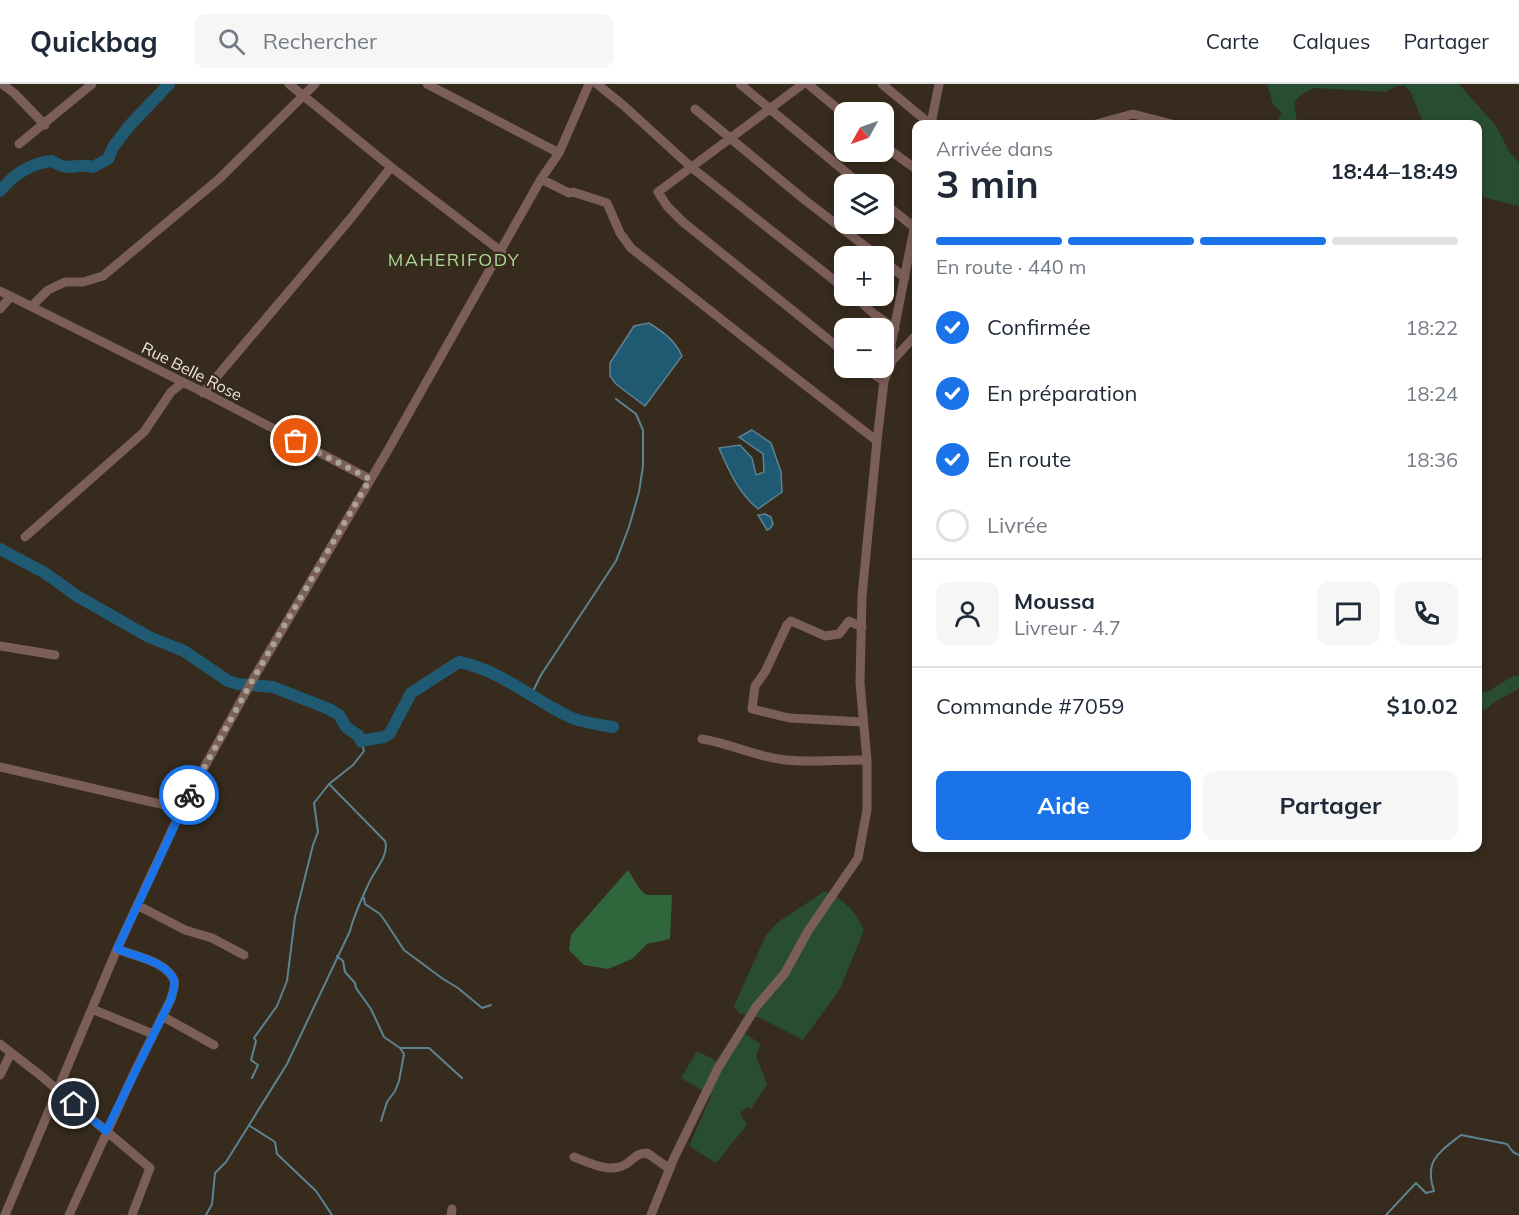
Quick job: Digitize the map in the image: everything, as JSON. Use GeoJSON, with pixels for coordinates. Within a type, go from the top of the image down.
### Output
{"type":"FeatureCollection","features":[{"type":"Feature","properties":{"kind":"street"},"geometry":{"type":"LineString","coordinates":[[2,84],[15,93],[45,124]]}},
{"type":"Feature","properties":{"kind":"street"},"geometry":{"type":"LineString","coordinates":[[289,84],[391,167],[502,252]]}},
{"type":"Feature","properties":{"kind":"street"},"geometry":{"type":"LineString","coordinates":[[32,306],[48,290],[65,282],[83,282],[103,276],[219,179],[315,84]]}},
{"type":"Feature","properties":{"kind":"street"},"geometry":{"type":"LineString","coordinates":[[428,84],[559,153]]}},
{"type":"Feature","properties":{"kind":"street"},"geometry":{"type":"LineString","coordinates":[[5,1215],[117,949],[182,809],[252,681],[559,153],[589,84]]}},
{"type":"Feature","properties":{"kind":"street"},"geometry":{"type":"LineString","coordinates":[[597,84],[690,167],[834,280]]}},
{"type":"Feature","properties":{"kind":"street"},"geometry":{"type":"LineString","coordinates":[[740,84],[848,174]]}},
{"type":"Feature","properties":{"kind":"street"},"geometry":{"type":"LineString","coordinates":[[803,84],[658,192],[667,206],[683,222],[834,344]]}},
{"type":"Feature","properties":{"kind":"street"},"geometry":{"type":"LineString","coordinates":[[808,84],[834,106]]}},
{"type":"Feature","properties":{"kind":"street"},"geometry":{"type":"LineString","coordinates":[[882,84],[926,120]]}},
{"type":"Feature","properties":{"kind":"street"},"geometry":{"type":"LineString","coordinates":[[932,120],[939,84]]}},
{"type":"Feature","properties":{"kind":"street"},"geometry":{"type":"LineString","coordinates":[[19,144],[88,85]]}},
{"type":"Feature","properties":{"kind":"street"},"geometry":{"type":"LineString","coordinates":[[695,109],[865,246]]}},
{"type":"Feature","properties":{"kind":"street"},"geometry":{"type":"LineString","coordinates":[[1111,120],[1133,114],[1156,120]]}},
{"type":"Feature","properties":{"kind":"street"},"geometry":{"type":"LineString","coordinates":[[894,153],[912,166]]}},
{"type":"Feature","properties":{"kind":"street"},"geometry":{"type":"LineString","coordinates":[[203,393],[351,218],[391,167]]}},
{"type":"Feature","properties":{"kind":"street"},"geometry":{"type":"LineString","coordinates":[[542,179],[569,193],[573,192],[607,203],[620,233],[631,248],[878,441]]}},
{"type":"Feature","properties":{"kind":"street"},"geometry":{"type":"LineString","coordinates":[[894,210],[912,221]]}},
{"type":"Feature","properties":{"kind":"street"},"geometry":{"type":"LineString","coordinates":[[894,332],[912,244]]}},
{"type":"Feature","properties":{"kind":"street"},"geometry":{"type":"LineString","coordinates":[[894,269],[905,278]]}},
{"type":"Feature","properties":{"kind":"street","name":"Rue Belle Rose"},"geometry":{"type":"LineString","coordinates":[[0,291],[370,479]]}},
{"type":"Feature","properties":{"kind":"street"},"geometry":{"type":"LineString","coordinates":[[0,309],[11,296]]}},
{"type":"Feature","properties":{"kind":"street"},"geometry":{"type":"LineString","coordinates":[[865,306],[895,328]]}},
{"type":"Feature","properties":{"kind":"street"},"geometry":{"type":"LineString","coordinates":[[894,359],[912,339]]}},
{"type":"Feature","properties":{"kind":"street"},"geometry":{"type":"LineString","coordinates":[[879,378],[884,381]]}},
{"type":"Feature","properties":{"kind":"street"},"geometry":{"type":"LineString","coordinates":[[651,1215],[670,1169],[724,1058],[756,1007],[785,973],[808,931],[858,858],[867,810],[867,760],[860,682],[862,596],[885,378]]}},
{"type":"Feature","properties":{"kind":"street"},"geometry":{"type":"LineString","coordinates":[[25,537],[144,432],[171,392],[182,383]]}},
{"type":"Feature","properties":{"kind":"street"},"geometry":{"type":"LineString","coordinates":[[862,627],[849,621],[840,634],[825,636],[791,621],[756,686],[752,709],[789,718],[863,722]]}},
{"type":"Feature","properties":{"kind":"street"},"geometry":{"type":"LineString","coordinates":[[0,646],[55,655]]}},
{"type":"Feature","properties":{"kind":"street"},"geometry":{"type":"LineString","coordinates":[[702,739],[724,742],[777,759],[819,762],[842,759],[867,760]]}},
{"type":"Feature","properties":{"kind":"street"},"geometry":{"type":"LineString","coordinates":[[0,761],[182,809]]}},
{"type":"Feature","properties":{"kind":"street"},"geometry":{"type":"LineString","coordinates":[[0,767],[115,791]]}},
{"type":"Feature","properties":{"kind":"street"},"geometry":{"type":"LineString","coordinates":[[137,905],[185,930],[212,938],[244,955]]}},
{"type":"Feature","properties":{"kind":"street"},"geometry":{"type":"LineString","coordinates":[[69,1215],[106,1131],[171,999],[174,987],[174,980],[164,967],[117,949]]}},
{"type":"Feature","properties":{"kind":"street"},"geometry":{"type":"LineString","coordinates":[[92,1009],[153,1034]]}},
{"type":"Feature","properties":{"kind":"street"},"geometry":{"type":"LineString","coordinates":[[162,1016],[214,1045]]}},
{"type":"Feature","properties":{"kind":"street"},"geometry":{"type":"LineString","coordinates":[[0,1044],[150,1168],[132,1215]]}},
{"type":"Feature","properties":{"kind":"street"},"geometry":{"type":"LineString","coordinates":[[0,1075],[11,1053]]}},
{"type":"Feature","properties":{"kind":"street"},"geometry":{"type":"LineString","coordinates":[[574,1157],[606,1169],[626,1165],[638,1153],[647,1153],[670,1169]]}},
{"type":"Feature","properties":{"kind":"green space"},"geometry":{"type":"Polygon","coordinates":[[[1267,84],[1459,84],[1496,126],[1509,151],[1519,163],[1519,206],[1482,197],[1482,120],[1422,120],[1410,91],[1405,86],[1396,86],[1386,92],[1314,88],[1302,94],[1294,102],[1296,120],[1277,120],[1282,113],[1273,104],[1267,84]]]}},
{"type":"Feature","properties":{"kind":"green space"},"geometry":{"type":"Polygon","coordinates":[[[1513,676],[1519,676],[1517,690],[1482,710],[1482,692],[1487,692],[1513,676]]]}},
{"type":"Feature","properties":{"kind":"green space"},"geometry":{"type":"Polygon","coordinates":[[[628,870],[646,895],[672,895],[670,939],[647,944],[632,959],[608,969],[584,965],[569,950],[571,935],[628,870]]]}},
{"type":"Feature","properties":{"kind":"green space"},"geometry":{"type":"Polygon","coordinates":[[[825,891],[848,906],[864,930],[840,989],[803,1040],[758,1017],[740,1014],[734,1006],[766,935],[778,922],[825,891]]]}},
{"type":"Feature","properties":{"kind":"green space"},"geometry":{"type":"Polygon","coordinates":[[[738,1029],[761,1044],[756,1056],[767,1084],[751,1109],[748,1107],[740,1113],[747,1125],[716,1163],[689,1146],[711,1096],[681,1078],[697,1051],[717,1061],[738,1029]]]}},
{"type":"Feature","properties":{"kind":"water"},"geometry":{"type":"Polygon","coordinates":[[[649,323],[672,341],[682,356],[645,406],[616,384],[610,376],[610,363],[634,326],[649,323]]]}},
{"type":"Feature","properties":{"kind":"water"},"geometry":{"type":"Polygon","coordinates":[[[752,430],[771,443],[781,472],[782,492],[758,509],[730,473],[719,448],[740,445],[752,458],[756,475],[764,472],[763,454],[739,437],[752,430]]]}},
{"type":"Feature","properties":{"kind":"water"},"geometry":{"type":"Polygon","coordinates":[[[765,514],[771,517],[773,524],[767,530],[758,515],[765,514]]]}},
{"type":"Feature","properties":{"kind":"waterway"},"geometry":{"type":"LineString","coordinates":[[0,191],[11,179],[37,164],[52,161],[69,167],[93,167],[108,159],[113,147],[130,125],[169,84]]}},
{"type":"Feature","properties":{"kind":"waterway"},"geometry":{"type":"LineString","coordinates":[[531,695],[541,675],[616,561],[629,527],[639,492],[643,466],[643,430],[636,414],[616,399]]}},
{"type":"Feature","properties":{"kind":"waterway"},"geometry":{"type":"LineString","coordinates":[[0,549],[45,573],[77,596],[149,637],[184,651],[228,681],[273,687],[329,709],[339,715],[346,727],[359,736],[361,741],[384,737],[390,733],[411,693],[459,662],[489,672],[572,718],[613,727]]}},
{"type":"Feature","properties":{"kind":"waterway"},"geometry":{"type":"LineString","coordinates":[[206,1215],[212,1204],[215,1173],[226,1162],[287,1064],[350,931],[370,880],[385,852],[385,841],[329,784],[353,765],[364,751],[361,741]]}},
{"type":"Feature","properties":{"kind":"waterway"},"geometry":{"type":"LineString","coordinates":[[252,1078],[258,1065],[251,1060],[256,1041],[254,1038],[277,1006],[287,981],[295,917],[318,832],[314,803],[329,784]]}},
{"type":"Feature","properties":{"kind":"waterway"},"geometry":{"type":"LineString","coordinates":[[364,898],[365,904],[380,914],[404,950],[482,1008],[491,1005]]}},
{"type":"Feature","properties":{"kind":"waterway"},"geometry":{"type":"LineString","coordinates":[[337,956],[343,961],[345,972],[355,983],[371,1009],[384,1037],[400,1048],[404,1054],[399,1081],[387,1102],[381,1121]]}},
{"type":"Feature","properties":{"kind":"waterway"},"geometry":{"type":"LineString","coordinates":[[401,1048],[429,1048],[462,1078]]}},
{"type":"Feature","properties":{"kind":"waterway"},"geometry":{"type":"LineString","coordinates":[[250,1126],[275,1142],[277,1154],[316,1191],[332,1215]]}},
{"type":"Feature","properties":{"kind":"waterway"},"geometry":{"type":"LineString","coordinates":[[1386,1215],[1416,1183],[1426,1193],[1434,1191],[1431,1172],[1435,1158],[1461,1135],[1507,1144],[1513,1152],[1519,1155]]}},
{"type":"Feature","properties":{"kind":"way so far"},"geometry":{"type":"LineString","coordinates":[[189,795],[252,681],[370,479],[296,441]]}},
{"type":"Feature","properties":{"kind":"district","name":"MAHERIFODY"},"geometry":{"type":"Point","coordinates":[454,259]}},
{"type":"Feature","properties":{"kind":"route"},"geometry":{"type":"LineString","coordinates":[[74,1104],[106,1131],[171,999],[174,980],[164,967],[117,949],[189,795]]}}]}
